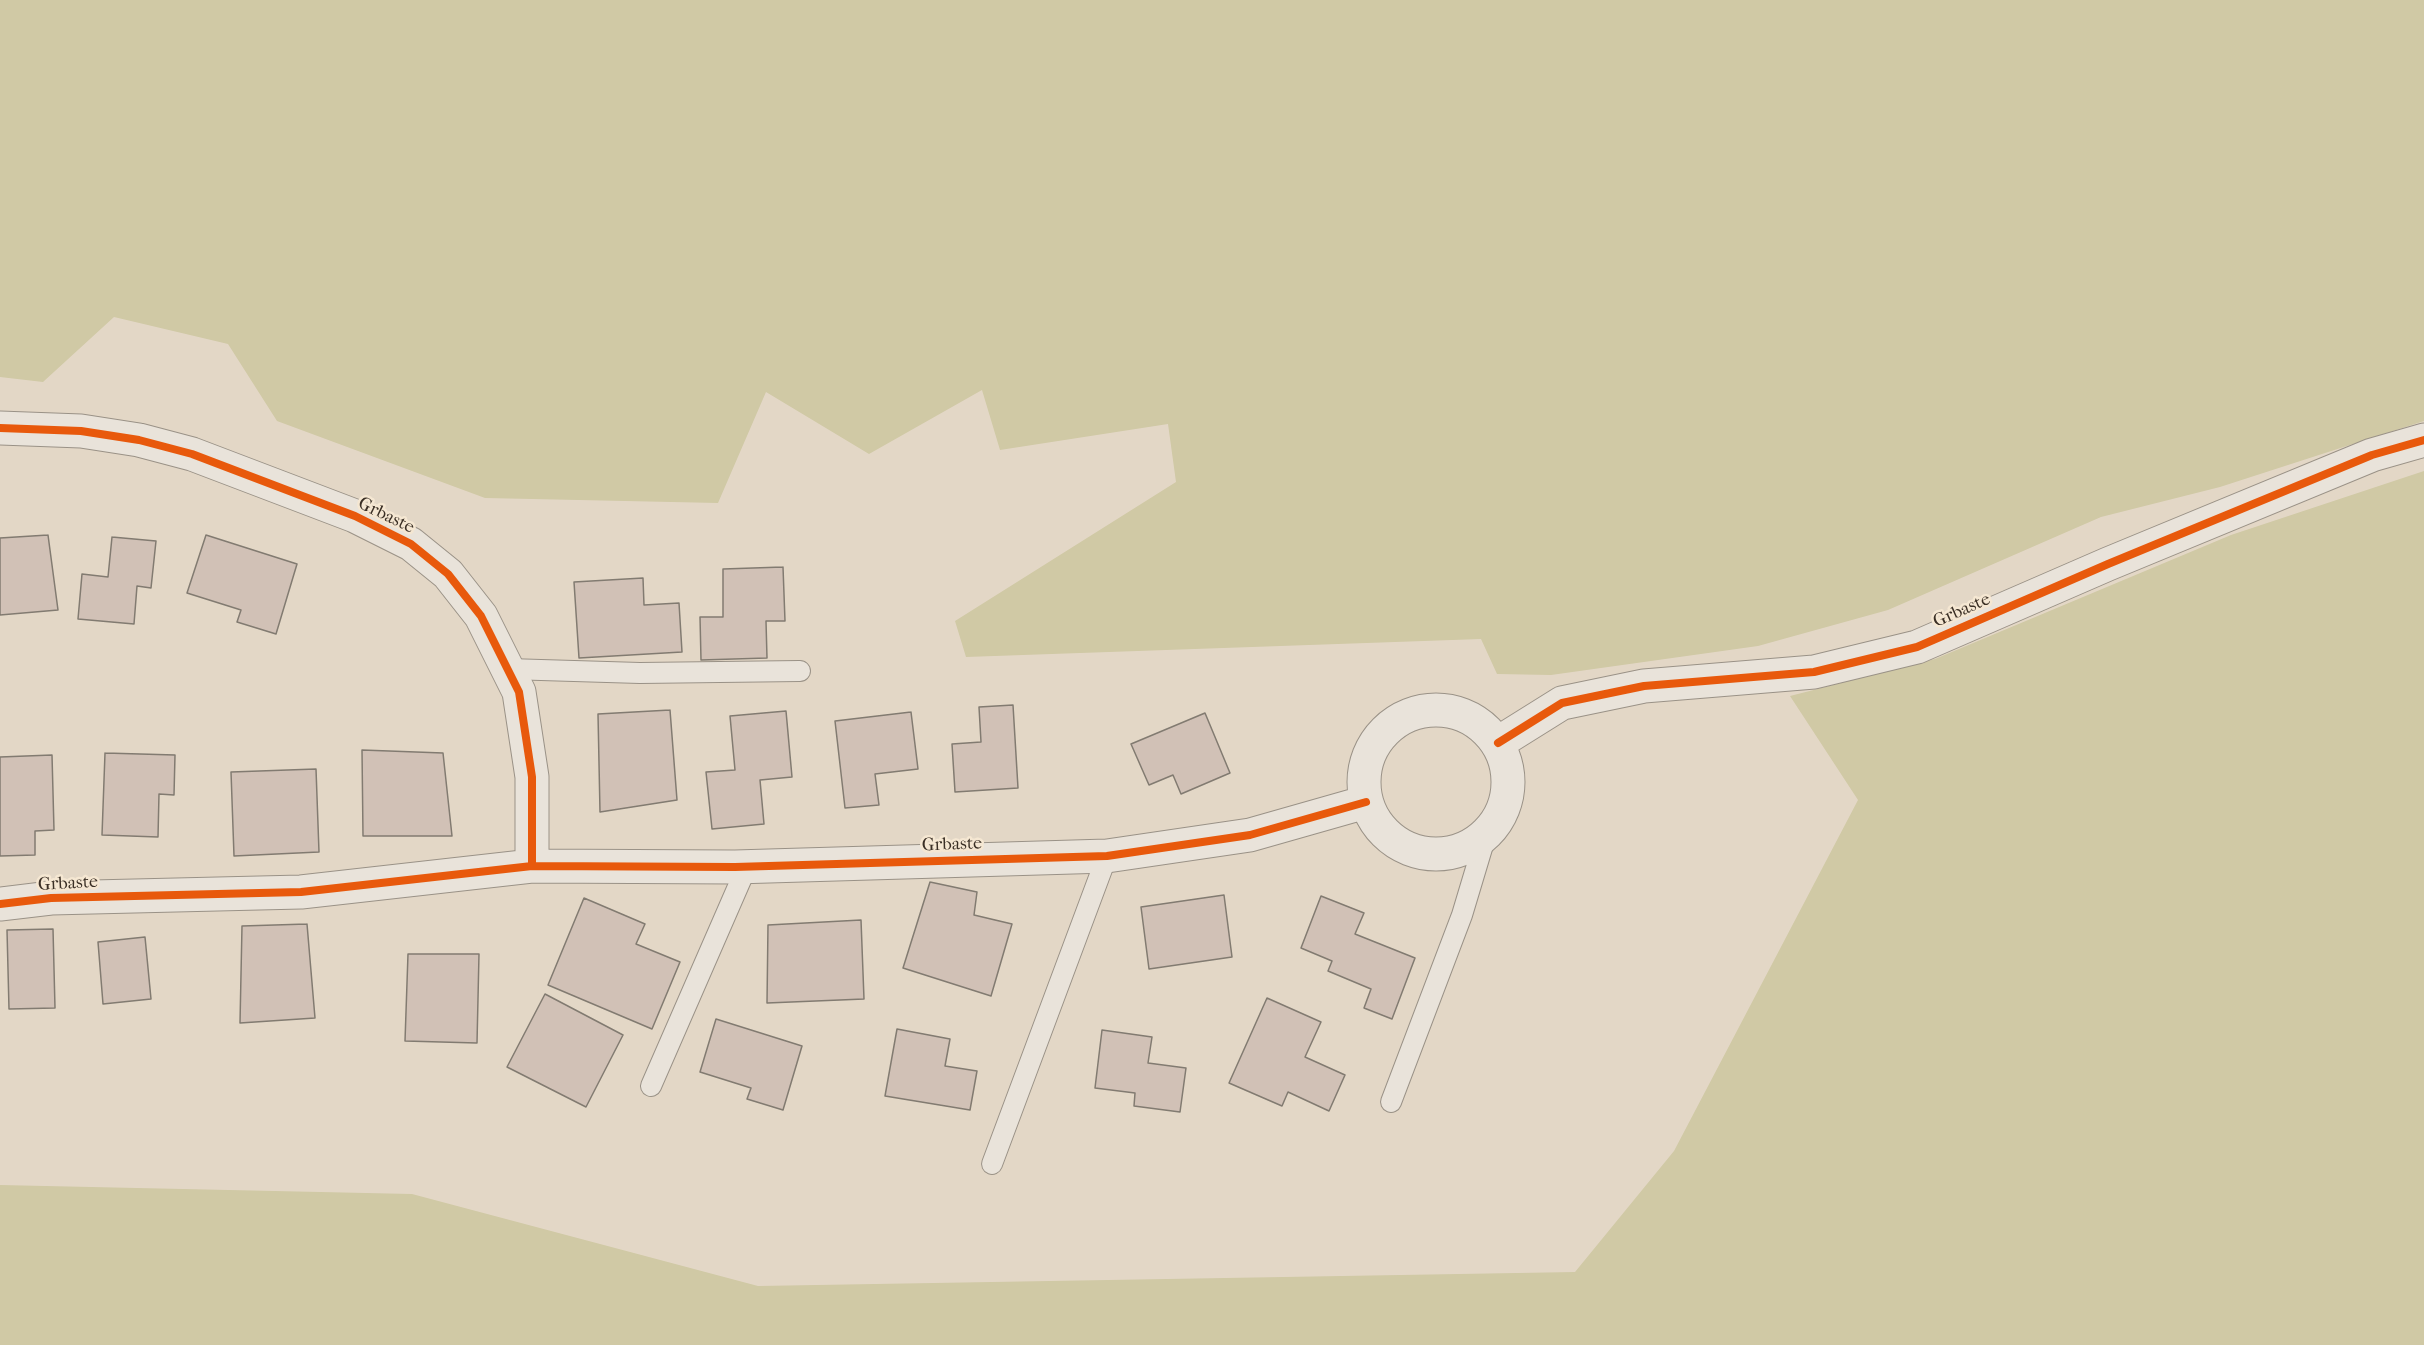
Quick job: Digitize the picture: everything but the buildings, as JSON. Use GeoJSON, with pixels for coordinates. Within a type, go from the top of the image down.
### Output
{"type":"FeatureCollection","features":[{"type":"Feature","properties":{"kind":"street","name":"Grbaste"},"geometry":{"type":"LineString","coordinates":[[0,428],[81,430],[139,440],[192,454],[355,516],[411,544],[448,574],[481,616],[519,692],[532,777],[532,866]]}},
{"type":"Feature","properties":{"kind":"street","name":"Grbaste"},"geometry":{"type":"LineString","coordinates":[[1498,743],[1562,703],[1644,686],[1814,672],[1917,647],[2108,564],[2339,469],[2424,440]]}},
{"type":"Feature","properties":{"kind":"street"},"geometry":{"type":"LineString","coordinates":[[1440,709],[1463,714],[1483,726],[1498,743],[1507,766],[1509,792],[1502,815],[1486,835],[1466,849],[1442,855],[1417,853],[1388,836],[1377,825],[1366,802],[1363,779],[1367,756],[1379,736],[1396,721],[1418,712],[1440,709]]}},
{"type":"Feature","properties":{"kind":"street","name":"Grbaste"},"geometry":{"type":"LineString","coordinates":[[0,904],[51,898],[301,892],[532,866],[747,866],[1107,856],[1250,835],[1366,802]]}},
{"type":"Feature","properties":{"kind":"lane"},"geometry":{"type":"LineString","coordinates":[[508,669],[640,673],[800,671]]}},
{"type":"Feature","properties":{"kind":"lane"},"geometry":{"type":"LineString","coordinates":[[1391,1102],[1462,915],[1486,835]]}},
{"type":"Feature","properties":{"kind":"lane"},"geometry":{"type":"LineString","coordinates":[[992,1164],[1107,856]]}},
{"type":"Feature","properties":{"kind":"lane"},"geometry":{"type":"LineString","coordinates":[[651,1086],[747,866]]}},
{"type":"Feature","properties":{"kind":"shaded area"},"geometry":{"type":"Polygon","coordinates":[[[0,0],[2424,0],[2424,421],[2220,487],[2101,517],[1888,610],[1758,646],[1551,675],[1497,674],[1481,639],[966,657],[955,621],[1176,482],[1168,424],[1000,450],[982,390],[869,454],[766,392],[718,503],[485,498],[277,421],[228,344],[114,317],[43,382],[0,377],[0,0]]]}},
{"type":"Feature","properties":{"kind":"shaded area"},"geometry":{"type":"Polygon","coordinates":[[[2424,471],[2424,1345],[0,1345],[0,1185],[412,1194],[758,1286],[1575,1272],[1674,1151],[1858,800],[1790,696],[1935,659],[2231,535],[2424,471]]]}},
{"type":"Feature","properties":{"kind":"cycle path"},"geometry":{"type":"LineString","coordinates":[[0,428],[81,431],[139,440],[192,454],[355,516],[411,544],[448,574],[481,616],[519,692],[532,777],[532,866]]}},
{"type":"Feature","properties":{"kind":"cycle path"},"geometry":{"type":"LineString","coordinates":[[1498,743],[1562,703],[1644,686],[1814,672],[1917,647],[2108,564],[2372,455],[2424,440]]}},
{"type":"Feature","properties":{"kind":"cycle path"},"geometry":{"type":"LineString","coordinates":[[0,904],[51,898],[301,892],[532,866],[735,867],[1107,856],[1250,835],[1366,802]]}}]}
